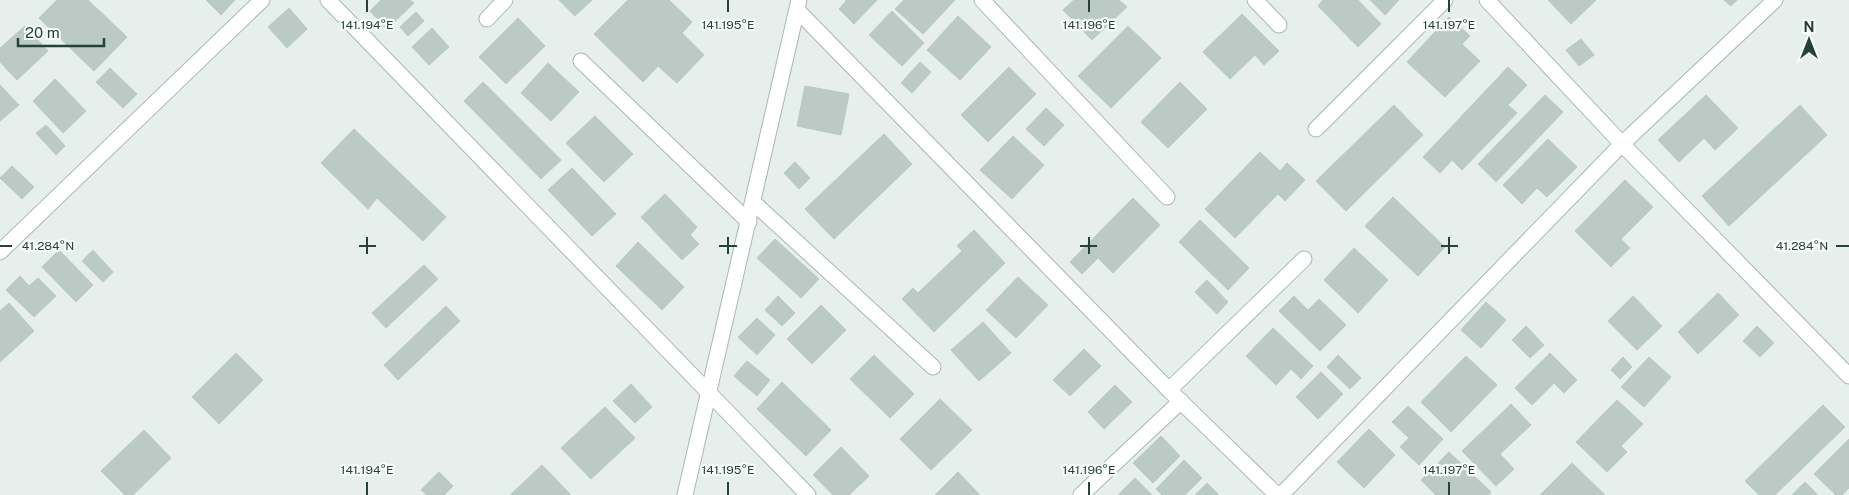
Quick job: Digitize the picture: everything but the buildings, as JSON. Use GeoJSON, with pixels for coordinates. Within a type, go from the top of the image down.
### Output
{"type":"FeatureCollection","features":[{"type":"Feature","properties":{"kind":"street"},"geometry":{"type":"LineString","coordinates":[[0,252],[262,0]]}},
{"type":"Feature","properties":{"kind":"street"},"geometry":{"type":"LineString","coordinates":[[328,0],[808,495]]}},
{"type":"Feature","properties":{"kind":"street"},"geometry":{"type":"LineString","coordinates":[[488,19],[505,0]]}},
{"type":"Feature","properties":{"kind":"street"},"geometry":{"type":"LineString","coordinates":[[982,0],[1167,197]]}},
{"type":"Feature","properties":{"kind":"street"},"geometry":{"type":"LineString","coordinates":[[1255,0],[1279,25]]}},
{"type":"Feature","properties":{"kind":"street"},"geometry":{"type":"LineString","coordinates":[[1316,129],[1445,0]]}},
{"type":"Feature","properties":{"kind":"street"},"geometry":{"type":"LineString","coordinates":[[1487,0],[1622,144],[1849,376]]}},
{"type":"Feature","properties":{"kind":"street"},"geometry":{"type":"LineString","coordinates":[[1281,495],[1622,144],[1774,0]]}},
{"type":"Feature","properties":{"kind":"street"},"geometry":{"type":"LineString","coordinates":[[685,495],[799,5]]}},
{"type":"Feature","properties":{"kind":"street"},"geometry":{"type":"LineString","coordinates":[[799,5],[1169,390],[1277,495]]}},
{"type":"Feature","properties":{"kind":"street"},"geometry":{"type":"LineString","coordinates":[[580,60],[749,222]]}},
{"type":"Feature","properties":{"kind":"street"},"geometry":{"type":"LineString","coordinates":[[754,202],[933,367]]}},
{"type":"Feature","properties":{"kind":"street"},"geometry":{"type":"LineString","coordinates":[[1169,390],[1304,260]]}},
{"type":"Feature","properties":{"kind":"street"},"geometry":{"type":"LineString","coordinates":[[1081,495],[1181,402]]}}]}
